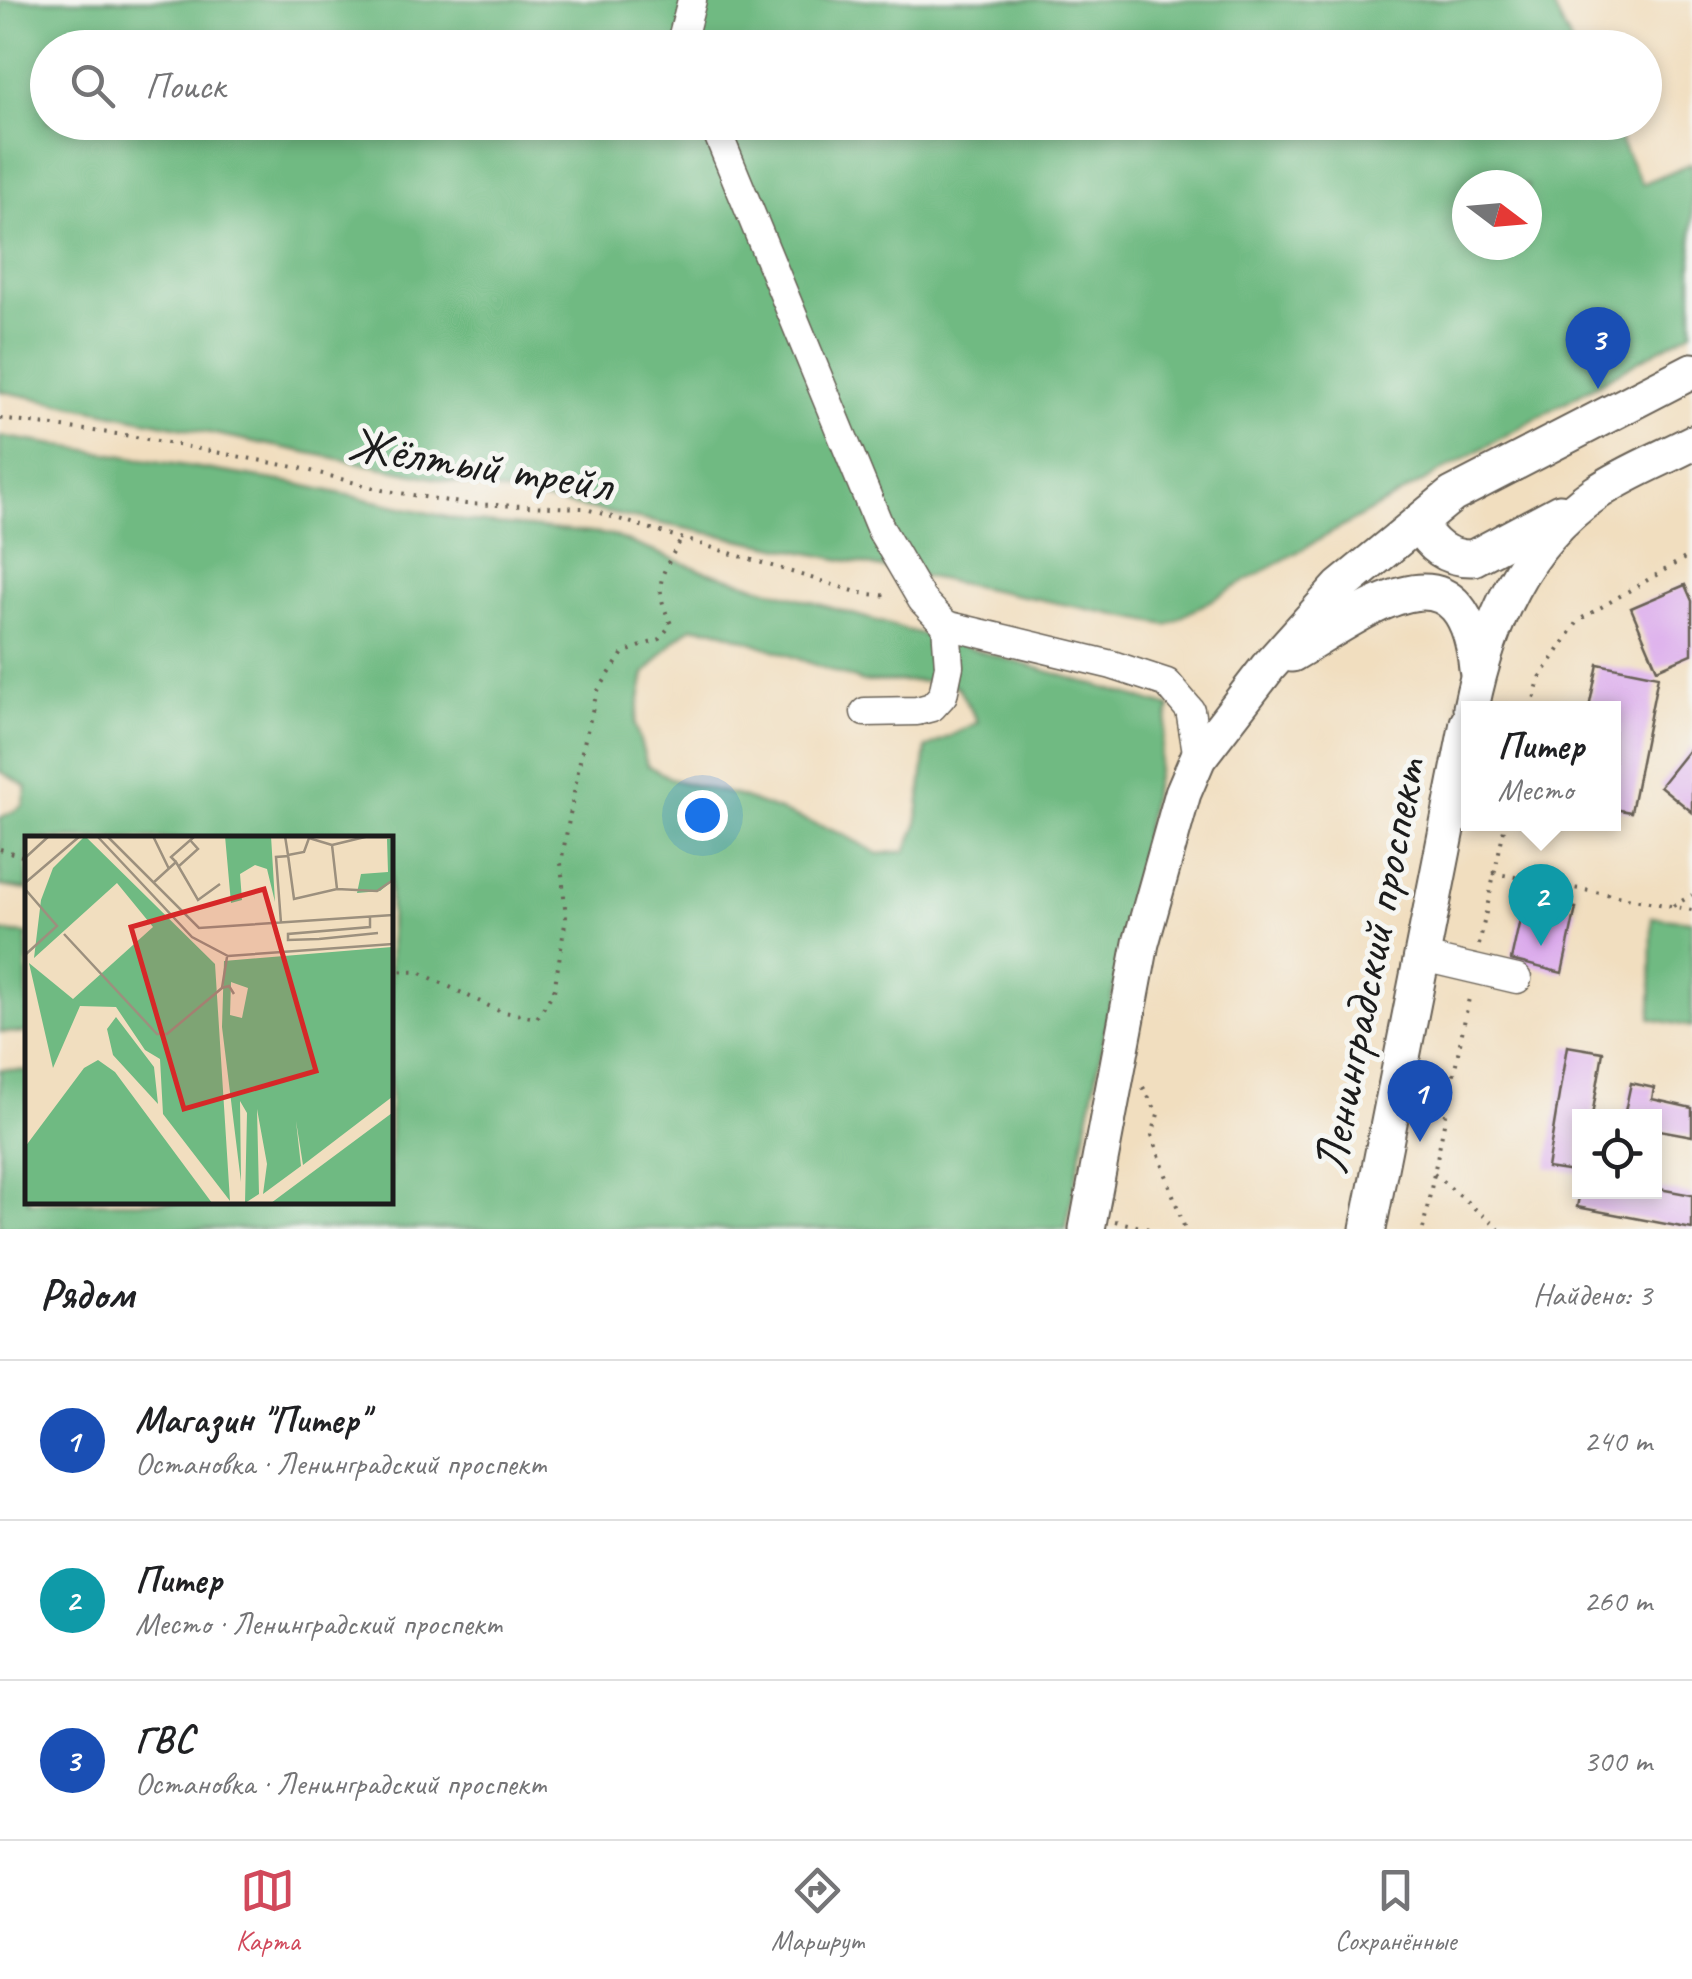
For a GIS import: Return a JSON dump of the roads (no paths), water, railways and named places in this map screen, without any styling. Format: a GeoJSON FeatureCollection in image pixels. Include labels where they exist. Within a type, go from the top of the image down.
{"type":"FeatureCollection","features":[{"type":"Feature","properties":{"kind":"main road"},"geometry":{"type":"LineString","coordinates":[[1087,1229],[1142,943],[1183,792],[1198,758],[1268,668],[1340,586],[1452,495],[1692,371]]}},
{"type":"Feature","properties":{"kind":"main road"},"geometry":{"type":"LineString","coordinates":[[1418,523],[1441,552],[1473,558],[1692,443]]}},
{"type":"Feature","properties":{"kind":"main road"},"geometry":{"type":"LineString","coordinates":[[1475,692],[1496,620],[1515,578],[1545,538],[1596,493]]}},
{"type":"Feature","properties":{"kind":"main road"},"geometry":{"type":"LineString","coordinates":[[1268,668],[1395,596],[1424,590],[1445,596],[1462,611],[1474,634],[1475,692]]}},
{"type":"Feature","properties":{"kind":"main road","name":"Ленинградский проспект"},"geometry":{"type":"LineString","coordinates":[[1368,1229],[1461,760]]}},
{"type":"Feature","properties":{"kind":"lane"},"geometry":{"type":"LineString","coordinates":[[684,30],[692,0]]}},
{"type":"Feature","properties":{"kind":"lane"},"geometry":{"type":"LineString","coordinates":[[720,140],[881,530],[922,600],[946,625],[1112,665],[1167,684],[1190,710],[1198,758]]}},
{"type":"Feature","properties":{"kind":"lane"},"geometry":{"type":"LineString","coordinates":[[865,712],[932,707],[943,695],[949,666],[946,625]]}},
{"type":"Feature","properties":{"kind":"lane"},"geometry":{"type":"LineString","coordinates":[[1423,957],[1518,979]]}},
{"type":"Feature","properties":{"kind":"place","name":"ГВС"},"geometry":{"type":"Point","coordinates":[1598,389]}},
{"type":"Feature","properties":{"kind":"place","name":"Питер"},"geometry":{"type":"Point","coordinates":[1541,946]}},
{"type":"Feature","properties":{"kind":"place","name":"Магазин \"Питер\""},"geometry":{"type":"Point","coordinates":[1420,1142]}}]}
